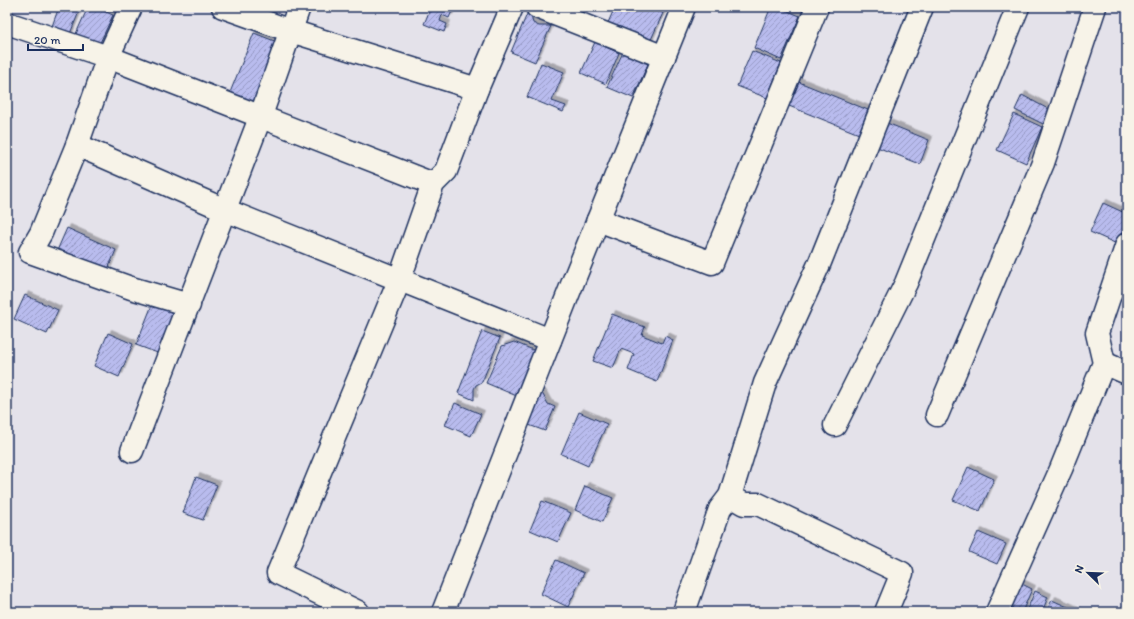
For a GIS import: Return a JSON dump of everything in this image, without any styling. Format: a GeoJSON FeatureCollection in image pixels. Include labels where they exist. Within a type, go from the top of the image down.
{"type":"FeatureCollection","features":[{"type":"Feature","properties":{"kind":"street"},"geometry":{"type":"LineString","coordinates":[[131,7],[108,57],[77,145],[41,233],[30,252],[131,288],[189,305]]}},
{"type":"Feature","properties":{"kind":"street"},"geometry":{"type":"LineString","coordinates":[[223,7],[291,31],[477,89]]}},
{"type":"Feature","properties":{"kind":"street"},"geometry":{"type":"LineString","coordinates":[[132,451],[260,118],[299,7]]}},
{"type":"Feature","properties":{"kind":"street"},"geometry":{"type":"LineString","coordinates":[[358,612],[278,573],[399,281],[433,184],[446,171],[477,89],[512,7]]}},
{"type":"Feature","properties":{"kind":"street"},"geometry":{"type":"LineString","coordinates":[[537,7],[664,56]]}},
{"type":"Feature","properties":{"kind":"street"},"geometry":{"type":"LineString","coordinates":[[443,612],[550,340],[684,7]]}},
{"type":"Feature","properties":{"kind":"street"},"geometry":{"type":"LineString","coordinates":[[598,220],[712,263],[817,7]]}},
{"type":"Feature","properties":{"kind":"street"},"geometry":{"type":"LineString","coordinates":[[684,612],[720,509],[730,496],[765,383],[820,262],[922,7]]}},
{"type":"Feature","properties":{"kind":"street"},"geometry":{"type":"LineString","coordinates":[[835,425],[906,283],[1018,7]]}},
{"type":"Feature","properties":{"kind":"street"},"geometry":{"type":"LineString","coordinates":[[937,415],[1043,163],[1095,7]]}},
{"type":"Feature","properties":{"kind":"street"},"geometry":{"type":"LineString","coordinates":[[7,23],[108,57],[260,118],[433,184]]}},
{"type":"Feature","properties":{"kind":"street"},"geometry":{"type":"LineString","coordinates":[[77,145],[225,210],[399,281],[550,340]]}},
{"type":"Feature","properties":{"kind":"street"},"geometry":{"type":"LineString","coordinates":[[997,612],[1061,470],[1104,363],[1097,332],[1127,244]]}},
{"type":"Feature","properties":{"kind":"street"},"geometry":{"type":"LineString","coordinates":[[1104,363],[1127,373]]}},
{"type":"Feature","properties":{"kind":"street"},"geometry":{"type":"LineString","coordinates":[[730,496],[744,504],[758,504],[902,573],[886,612]]}},
{"type":"Feature","properties":{"kind":"building"},"geometry":{"type":"Polygon","coordinates":[[[59,7],[81,7],[69,36],[51,29],[59,7]]]}},
{"type":"Feature","properties":{"kind":"building"},"geometry":{"type":"Polygon","coordinates":[[[88,7],[94,7],[113,15],[98,47],[75,36],[88,7]]]}},
{"type":"Feature","properties":{"kind":"building"},"geometry":{"type":"Polygon","coordinates":[[[431,7],[447,7],[447,9],[452,11],[449,18],[442,15],[440,21],[447,24],[444,32],[424,24],[431,7]]]}},
{"type":"Feature","properties":{"kind":"building"},"geometry":{"type":"Polygon","coordinates":[[[615,7],[649,7],[663,13],[649,44],[607,25],[615,7]]]}},
{"type":"Feature","properties":{"kind":"building"},"geometry":{"type":"Polygon","coordinates":[[[771,7],[778,7],[800,16],[781,60],[754,48],[771,7]]]}},
{"type":"Feature","properties":{"kind":"building"},"geometry":{"type":"Polygon","coordinates":[[[527,14],[531,16],[533,23],[539,26],[551,26],[535,62],[511,52],[527,14]]]}},
{"type":"Feature","properties":{"kind":"building"},"geometry":{"type":"Polygon","coordinates":[[[254,33],[277,42],[250,110],[227,100],[254,33]]]}},
{"type":"Feature","properties":{"kind":"building"},"geometry":{"type":"Polygon","coordinates":[[[595,42],[619,53],[606,84],[581,73],[595,42]]]}},
{"type":"Feature","properties":{"kind":"building"},"geometry":{"type":"Polygon","coordinates":[[[752,51],[781,63],[767,98],[737,86],[752,51]]]}},
{"type":"Feature","properties":{"kind":"building"},"geometry":{"type":"Polygon","coordinates":[[[623,52],[648,64],[633,98],[607,87],[623,52]]]}},
{"type":"Feature","properties":{"kind":"building"},"geometry":{"type":"Polygon","coordinates":[[[541,63],[564,72],[552,101],[566,106],[563,112],[527,97],[541,63]]]}},
{"type":"Feature","properties":{"kind":"building"},"geometry":{"type":"Polygon","coordinates":[[[794,80],[868,110],[859,134],[784,104],[794,80]]]}},
{"type":"Feature","properties":{"kind":"building"},"geometry":{"type":"Polygon","coordinates":[[[1022,95],[1050,110],[1043,124],[1015,110],[1022,95]]]}},
{"type":"Feature","properties":{"kind":"building"},"geometry":{"type":"Polygon","coordinates":[[[1014,114],[1042,127],[1026,163],[997,150],[1014,114]]]}},
{"type":"Feature","properties":{"kind":"building"},"geometry":{"type":"Polygon","coordinates":[[[887,123],[929,140],[920,164],[877,147],[887,123]]]}},
{"type":"Feature","properties":{"kind":"building"},"geometry":{"type":"Polygon","coordinates":[[[1103,203],[1127,214],[1127,222],[1117,244],[1090,232],[1103,203]]]}},
{"type":"Feature","properties":{"kind":"building"},"geometry":{"type":"Polygon","coordinates":[[[67,228],[116,250],[106,274],[56,253],[67,228]]]}},
{"type":"Feature","properties":{"kind":"building"},"geometry":{"type":"Polygon","coordinates":[[[25,295],[58,310],[47,334],[14,319],[25,295]]]}},
{"type":"Feature","properties":{"kind":"building"},"geometry":{"type":"Polygon","coordinates":[[[152,305],[179,315],[163,355],[136,345],[152,305]]]}},
{"type":"Feature","properties":{"kind":"building"},"geometry":{"type":"Polygon","coordinates":[[[612,314],[645,327],[642,335],[662,343],[665,336],[673,340],[657,382],[628,370],[634,354],[621,349],[613,368],[593,361],[612,314]]]}},
{"type":"Feature","properties":{"kind":"building"},"geometry":{"type":"Polygon","coordinates":[[[482,331],[500,338],[482,382],[476,385],[474,389],[474,400],[458,393],[482,331]]]}},
{"type":"Feature","properties":{"kind":"building"},"geometry":{"type":"Polygon","coordinates":[[[108,333],[133,344],[119,377],[94,366],[108,333]]]}},
{"type":"Feature","properties":{"kind":"building"},"geometry":{"type":"Polygon","coordinates":[[[514,342],[538,352],[519,397],[486,383],[502,346],[514,342]]]}},
{"type":"Feature","properties":{"kind":"building"},"geometry":{"type":"Polygon","coordinates":[[[539,392],[542,393],[548,404],[555,407],[545,431],[526,424],[539,392]]]}},
{"type":"Feature","properties":{"kind":"building"},"geometry":{"type":"Polygon","coordinates":[[[455,403],[481,414],[471,436],[445,425],[455,403]]]}},
{"type":"Feature","properties":{"kind":"building"},"geometry":{"type":"Polygon","coordinates":[[[579,412],[607,424],[588,466],[561,454],[579,412]]]}},
{"type":"Feature","properties":{"kind":"building"},"geometry":{"type":"Polygon","coordinates":[[[968,467],[994,479],[980,511],[953,500],[968,467]]]}},
{"type":"Feature","properties":{"kind":"building"},"geometry":{"type":"Polygon","coordinates":[[[196,477],[217,485],[203,520],[183,513],[196,477]]]}},
{"type":"Feature","properties":{"kind":"building"},"geometry":{"type":"Polygon","coordinates":[[[585,486],[613,498],[602,522],[575,510],[585,486]]]}},
{"type":"Feature","properties":{"kind":"building"},"geometry":{"type":"Polygon","coordinates":[[[542,501],[571,513],[558,542],[530,530],[542,501]]]}},
{"type":"Feature","properties":{"kind":"building"},"geometry":{"type":"Polygon","coordinates":[[[978,532],[1006,544],[997,564],[969,552],[978,532]]]}},
{"type":"Feature","properties":{"kind":"building"},"geometry":{"type":"Polygon","coordinates":[[[556,560],[584,573],[568,607],[541,594],[556,560]]]}},
{"type":"Feature","properties":{"kind":"building"},"geometry":{"type":"Polygon","coordinates":[[[1018,582],[1032,589],[1022,612],[1005,612],[1018,582]]]}},
{"type":"Feature","properties":{"kind":"building"},"geometry":{"type":"Polygon","coordinates":[[[1035,591],[1048,597],[1042,612],[1026,612],[1035,591]]]}},
{"type":"Feature","properties":{"kind":"building"},"geometry":{"type":"Polygon","coordinates":[[[1052,600],[1079,612],[1046,612],[1052,600]]]}}]}
